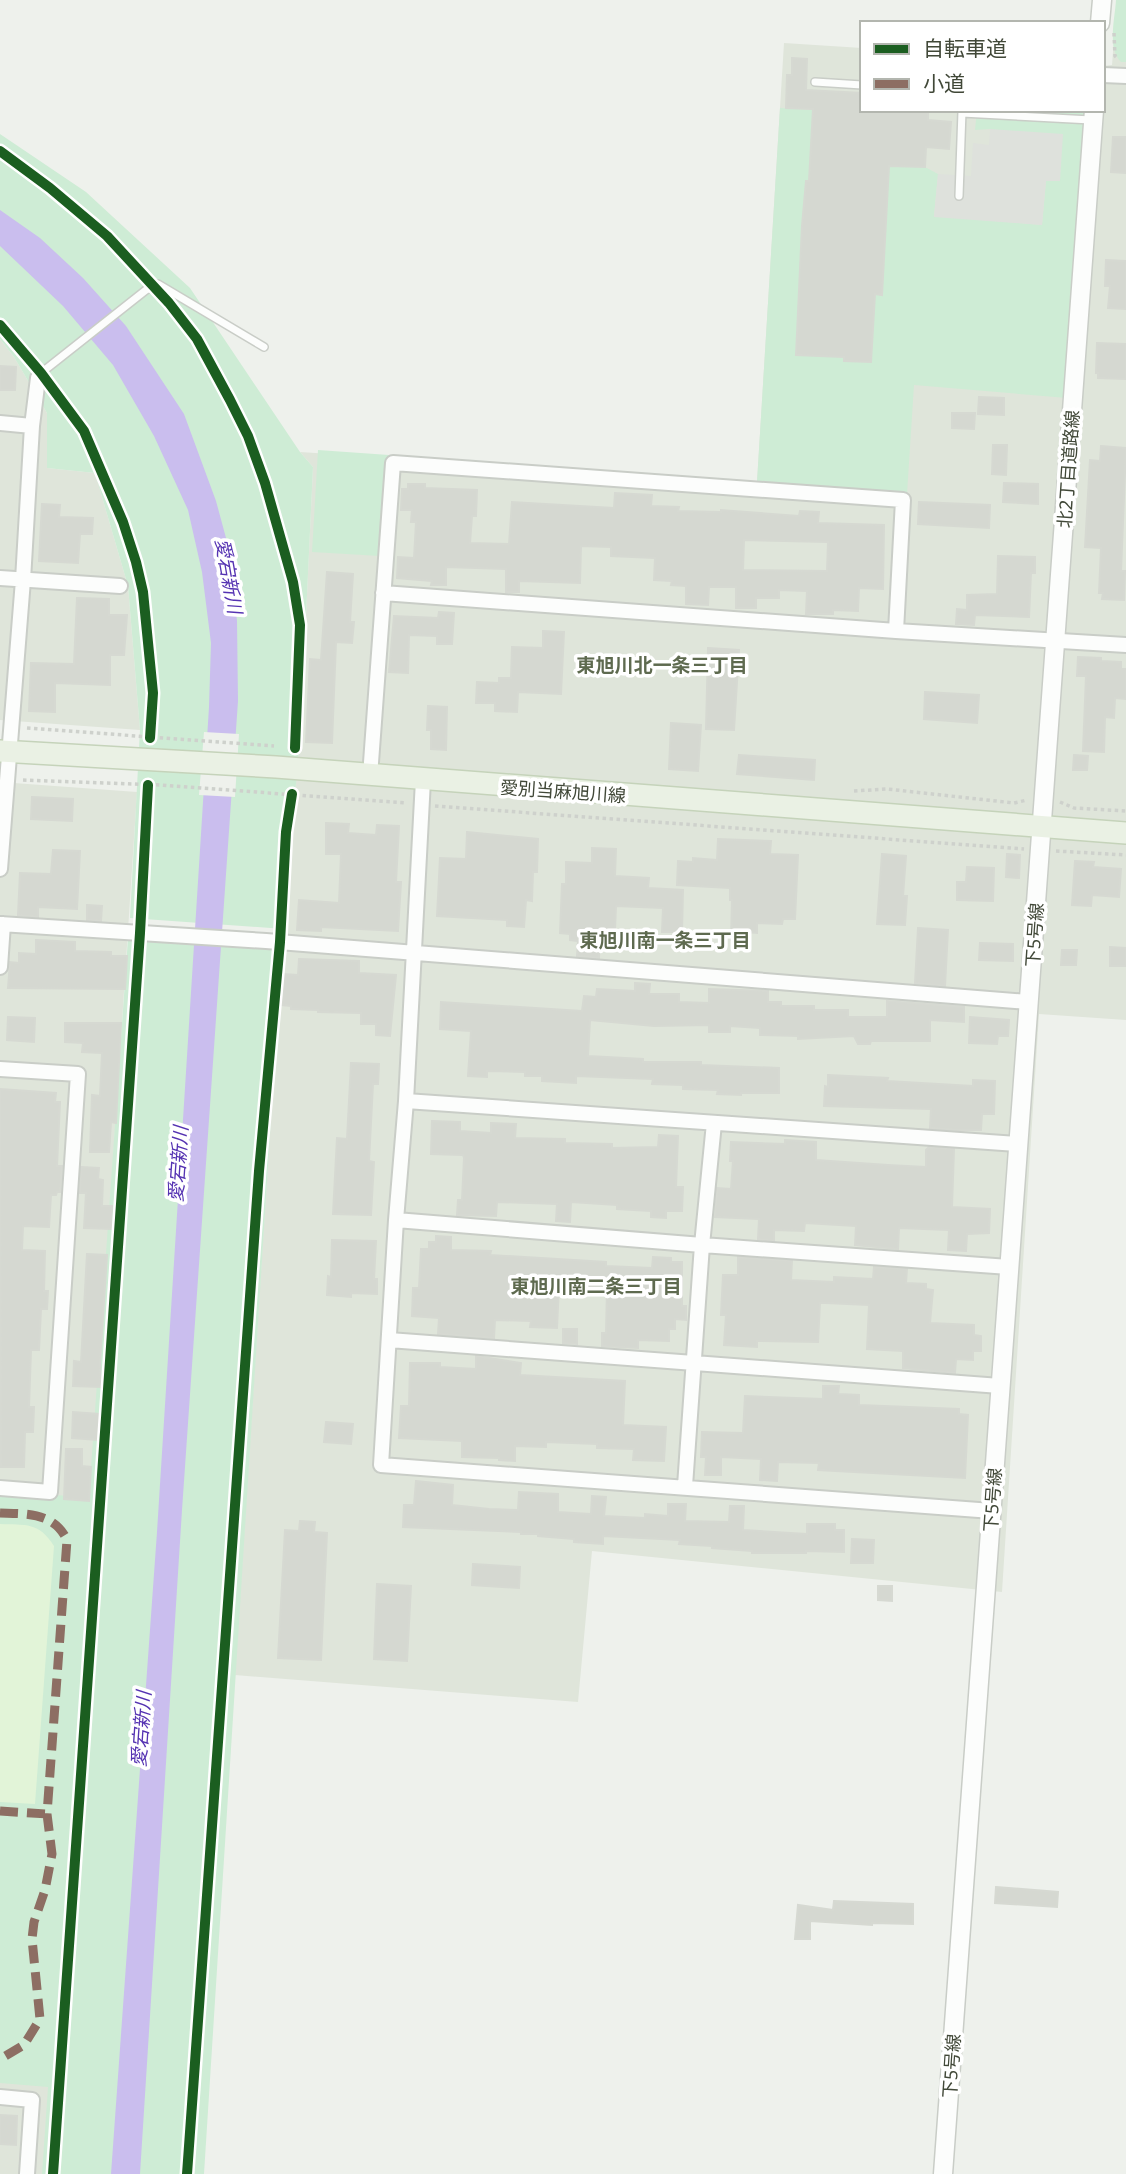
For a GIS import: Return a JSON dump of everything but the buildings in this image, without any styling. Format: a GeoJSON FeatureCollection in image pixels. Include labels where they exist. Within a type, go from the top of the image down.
{"type":"FeatureCollection","features":[{"type":"Feature","properties":{"kind":"main road","name":"愛別当麻旭川線"},"geometry":{"type":"LineString","coordinates":[[4,752],[162,749],[275,768],[1126,833]]}},
{"type":"Feature","properties":{"kind":"street"},"geometry":{"type":"LineString","coordinates":[[1102,0],[1107,22]]}},
{"type":"Feature","properties":{"kind":"street"},"geometry":{"type":"LineString","coordinates":[[1105,75],[1126,76]]}},
{"type":"Feature","properties":{"kind":"street","name":"北2丁目道路線"},"geometry":{"type":"LineString","coordinates":[[1041,827],[1093,115]]}},
{"type":"Feature","properties":{"kind":"street"},"geometry":{"type":"LineString","coordinates":[[0,869],[6,779],[4,752],[10,727],[23,580],[32,426],[38,378]]}},
{"type":"Feature","properties":{"kind":"street"},"geometry":{"type":"LineString","coordinates":[[0,423],[32,426]]}},
{"type":"Feature","properties":{"kind":"street"},"geometry":{"type":"LineString","coordinates":[[370,776],[393,463],[903,500],[896,631]]}},
{"type":"Feature","properties":{"kind":"street"},"geometry":{"type":"LineString","coordinates":[[0,578],[120,586]]}},
{"type":"Feature","properties":{"kind":"street"},"geometry":{"type":"LineString","coordinates":[[383,593],[1126,645]]}},
{"type":"Feature","properties":{"kind":"street"},"geometry":{"type":"LineString","coordinates":[[424,780],[406,1101],[381,1465],[992,1511]]}},
{"type":"Feature","properties":{"kind":"street","name":"下5号線"},"geometry":{"type":"LineString","coordinates":[[943,2174],[1041,827]]}},
{"type":"Feature","properties":{"kind":"street"},"geometry":{"type":"LineString","coordinates":[[0,967],[2,924],[266,941],[1028,1002]]}},
{"type":"Feature","properties":{"kind":"street"},"geometry":{"type":"LineString","coordinates":[[0,1069],[78,1074],[50,1492],[0,1488]]}},
{"type":"Feature","properties":{"kind":"street"},"geometry":{"type":"LineString","coordinates":[[406,1101],[1017,1144]]}},
{"type":"Feature","properties":{"kind":"street"},"geometry":{"type":"LineString","coordinates":[[685,1486],[702,1245],[714,1123]]}},
{"type":"Feature","properties":{"kind":"street"},"geometry":{"type":"LineString","coordinates":[[396,1220],[1009,1267]]}},
{"type":"Feature","properties":{"kind":"street"},"geometry":{"type":"LineString","coordinates":[[389,1340],[1000,1386]]}},
{"type":"Feature","properties":{"kind":"street"},"geometry":{"type":"LineString","coordinates":[[0,2097],[32,2100],[27,2174]]}},
{"type":"Feature","properties":{"kind":"lane"},"geometry":{"type":"LineString","coordinates":[[815,82],[860,85]]}},
{"type":"Feature","properties":{"kind":"lane"},"geometry":{"type":"LineString","coordinates":[[959,196],[962,112],[1093,115]]}},
{"type":"Feature","properties":{"kind":"lane"},"geometry":{"type":"LineString","coordinates":[[38,378],[56,360],[152,285],[162,285],[264,347]]}},
{"type":"Feature","properties":{"kind":"path"},"geometry":{"type":"LineString","coordinates":[[1107,22],[1115,56],[1121,62],[1126,62]]}},
{"type":"Feature","properties":{"kind":"path"},"geometry":{"type":"LineString","coordinates":[[10,727],[150,732],[162,749],[277,746]]}},
{"type":"Feature","properties":{"kind":"path"},"geometry":{"type":"LineString","coordinates":[[6,779],[292,794],[1126,855]]}},
{"type":"Feature","properties":{"kind":"path"},"geometry":{"type":"LineString","coordinates":[[148,799],[154,785]]}},
{"type":"Feature","properties":{"kind":"path"},"geometry":{"type":"LineString","coordinates":[[854,791],[887,789],[1014,803],[1043,800],[1061,802],[1074,808],[1126,811]]}},
{"type":"Feature","properties":{"kind":"path"},"geometry":{"type":"LineString","coordinates":[[290,807],[292,794]]}},
{"type":"Feature","properties":{"kind":"shaded area"},"geometry":{"type":"Polygon","coordinates":[[[1116,0],[1126,0],[1126,62],[1121,62],[1114,49],[1116,0]]]}},
{"type":"Feature","properties":{"kind":"shaded area"},"geometry":{"type":"Polygon","coordinates":[[[1117,0],[1126,0],[1126,1020],[1039,1014],[1002,1592],[592,1551],[578,1702],[235,1675],[282,946],[301,723],[313,467],[300,452],[757,482],[784,43],[860,48],[860,112],[1105,112],[1105,66],[1112,65],[1117,0]]]}},
{"type":"Feature","properties":{"kind":"shaded area"},"geometry":{"type":"Polygon","coordinates":[[[780,108],[813,110],[815,181],[806,181],[800,266],[807,266],[799,274],[799,289],[806,289],[799,294],[796,355],[821,356],[823,321],[845,347],[844,360],[871,362],[875,299],[871,294],[881,294],[878,200],[887,200],[888,187],[877,165],[925,167],[938,174],[934,216],[1042,225],[1046,180],[1060,181],[990,129],[975,130],[977,112],[1089,112],[1067,398],[914,385],[907,494],[757,482],[780,108]]]}},
{"type":"Feature","properties":{"kind":"shaded area"},"geometry":{"type":"Polygon","coordinates":[[[990,129],[1063,134],[1060,181],[1046,181],[1042,225],[934,217],[938,174],[971,176],[973,143],[989,145],[990,129]]]}},
{"type":"Feature","properties":{"kind":"shaded area"},"geometry":{"type":"Polygon","coordinates":[[[0,134],[86,192],[190,288],[300,452],[313,467],[301,723],[284,929],[130,918],[140,730],[128,586],[95,473],[47,468],[47,413],[14,357],[0,339],[0,134]]]}},
{"type":"Feature","properties":{"kind":"shaded area"},"geometry":{"type":"Polygon","coordinates":[[[0,339],[14,357],[47,413],[47,468],[95,473],[128,586],[140,730],[0,720],[0,339]]]}},
{"type":"Feature","properties":{"kind":"shaded area"},"geometry":{"type":"Polygon","coordinates":[[[318,450],[389,455],[380,556],[312,552],[318,450]]]}},
{"type":"Feature","properties":{"kind":"shaded area"},"geometry":{"type":"Polygon","coordinates":[[[0,782],[137,792],[47,2174],[0,2174],[0,782]]]}},
{"type":"Feature","properties":{"kind":"shaded area"},"geometry":{"type":"Polygon","coordinates":[[[128,938],[282,946],[204,2174],[42,2174],[48,2087],[0,2083],[0,1492],[89,1497],[128,938]]]}},
{"type":"Feature","properties":{"kind":"sand"},"geometry":{"type":"Polygon","coordinates":[[[0,1524],[31,1526],[43,1533],[54,1546],[35,1804],[0,1802],[0,1524]]]}},
{"type":"Feature","properties":{"kind":"water","name":"愛宕新川"},"geometry":{"type":"Polygon","coordinates":[[[0,210],[40,238],[83,278],[126,326],[184,414],[216,501],[229,549],[237,621],[238,701],[182,1510],[140,2174],[111,2174],[157,1532],[211,643],[202,572],[188,510],[154,436],[113,365],[63,306],[0,246],[0,210]]]}},
{"type":"Feature","properties":{"kind":"pier"},"geometry":{"type":"Polygon","coordinates":[[[204,732],[239,734],[235,797],[199,795],[204,732]]]}},
{"type":"Feature","properties":{"kind":"marked path"},"geometry":{"type":"LineString","coordinates":[[0,1513],[47,1519],[55,1524],[67,1540],[47,1814],[52,1854],[32,1939],[40,2019],[24,2045],[0,2059]]}},
{"type":"Feature","properties":{"kind":"marked path"},"geometry":{"type":"LineString","coordinates":[[0,1811],[47,1814]]}},
{"type":"Feature","properties":{"kind":"cycle path"},"geometry":{"type":"LineString","coordinates":[[0,151],[50,188],[107,236],[169,303],[197,339],[248,436],[265,483],[293,582],[300,625],[295,748]]}},
{"type":"Feature","properties":{"kind":"cycle path"},"geometry":{"type":"LineString","coordinates":[[0,325],[41,373],[84,431],[123,522],[143,592],[153,693],[150,738]]}},
{"type":"Feature","properties":{"kind":"cycle path"},"geometry":{"type":"LineString","coordinates":[[53,2174],[140,933],[148,785]]}},
{"type":"Feature","properties":{"kind":"cycle path"},"geometry":{"type":"LineString","coordinates":[[187,2174],[259,1171],[280,942],[286,832],[292,794]]}},
{"type":"Feature","properties":{"kind":"district","name":"東旭川北一条三丁目"},"geometry":{"type":"Point","coordinates":[662,665]}},
{"type":"Feature","properties":{"kind":"district","name":"東旭川南一条三丁目"},"geometry":{"type":"Point","coordinates":[665,940]}},
{"type":"Feature","properties":{"kind":"district","name":"東旭川南二条三丁目"},"geometry":{"type":"Point","coordinates":[596,1286]}}]}
